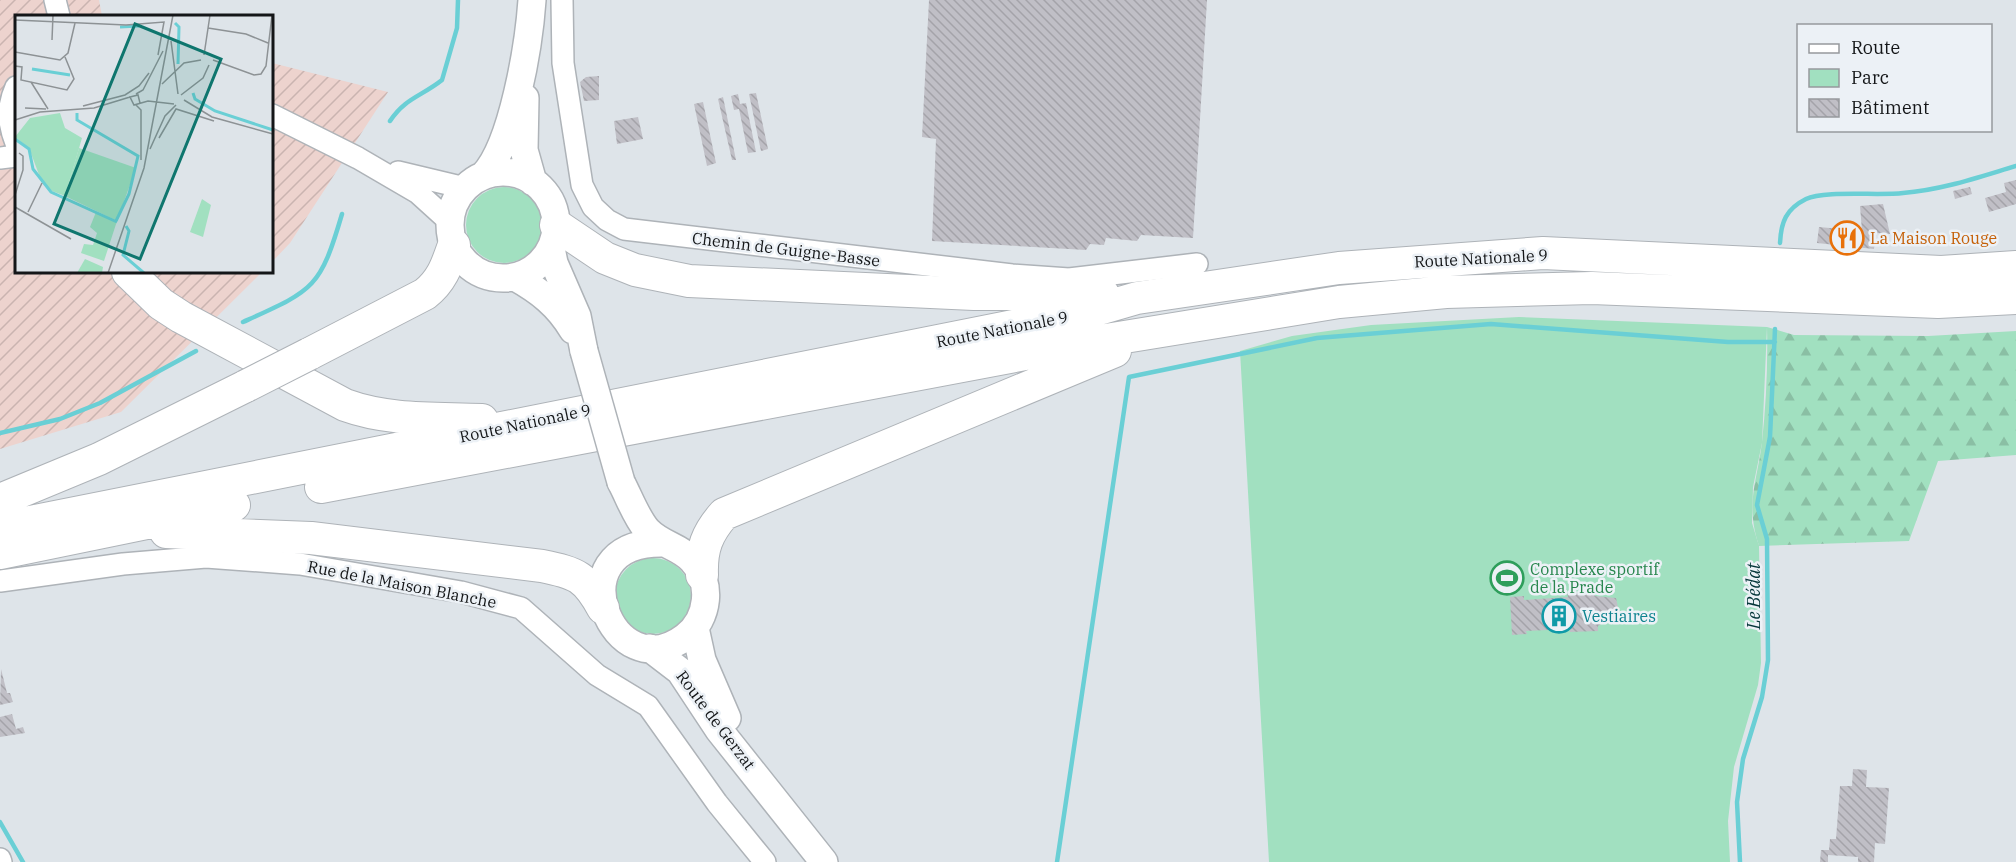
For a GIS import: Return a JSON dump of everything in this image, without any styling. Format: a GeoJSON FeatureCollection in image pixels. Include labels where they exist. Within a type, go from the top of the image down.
{"type":"FeatureCollection","features":[{"type":"Feature","properties":{"kind":"highway"},"geometry":{"type":"LineString","coordinates":[[0,500],[99,459],[429,291],[445,271],[452,234]]}},
{"type":"Feature","properties":{"kind":"highway"},"geometry":{"type":"LineString","coordinates":[[554,236],[635,270],[689,281],[974,294],[1111,294],[1137,298]]}},
{"type":"Feature","properties":{"kind":"highway","name":"Route Nationale 9"},"geometry":{"type":"LineString","coordinates":[[0,528],[1099,309],[1137,298],[1339,268],[1543,254],[1941,272],[2016,267]]}},
{"type":"Feature","properties":{"kind":"highway"},"geometry":{"type":"LineString","coordinates":[[129,273],[160,303],[181,317],[319,392],[362,411],[400,417],[533,421]]}},
{"type":"Feature","properties":{"kind":"highway","name":"Route Nationale 9"},"geometry":{"type":"LineString","coordinates":[[0,553],[139,527],[331,485],[812,393],[1057,348],[1156,334],[1339,302],[1446,292],[1592,288],[1938,302],[2016,298]]}},
{"type":"Feature","properties":{"kind":"highway"},"geometry":{"type":"LineString","coordinates":[[702,575],[702,548],[709,530],[724,513],[1156,334]]}},
{"type":"Feature","properties":{"kind":"highway"},"geometry":{"type":"LineString","coordinates":[[139,527],[159,532],[311,538],[542,566],[579,576],[591,586],[603,608]]}},
{"type":"Feature","properties":{"kind":"main road"},"geometry":{"type":"LineString","coordinates":[[532,0],[526,57],[524,150],[533,182]]}},
{"type":"Feature","properties":{"kind":"main road"},"geometry":{"type":"LineString","coordinates":[[526,57],[501,148],[493,166],[474,182],[455,204],[452,234],[462,258],[479,272],[500,278],[515,277],[530,271],[542,261],[554,236]]}},
{"type":"Feature","properties":{"kind":"main road"},"geometry":{"type":"LineString","coordinates":[[474,182],[500,172],[518,174],[533,182],[546,194],[553,208],[554,263],[577,316],[584,351],[621,482],[646,528],[662,543]]}},
{"type":"Feature","properties":{"kind":"main road"},"geometry":{"type":"LineString","coordinates":[[515,277],[539,290],[562,312],[584,351]]}},
{"type":"Feature","properties":{"kind":"main road"},"geometry":{"type":"LineString","coordinates":[[618,557],[631,548],[646,543],[662,543],[678,549],[692,560],[702,575],[705,602],[695,628],[675,643],[650,648],[634,644],[620,636],[609,623],[603,608],[603,581],[618,557],[623,532],[621,482]]}},
{"type":"Feature","properties":{"kind":"main road","name":"Route de Gerzat"},"geometry":{"type":"LineString","coordinates":[[695,628],[702,660],[717,699],[734,732],[776,799]]}},
{"type":"Feature","properties":{"kind":"main road","name":"Route de Gerzat"},"geometry":{"type":"LineString","coordinates":[[650,648],[680,671],[719,730],[824,862]]}},
{"type":"Feature","properties":{"kind":"street"},"geometry":{"type":"LineString","coordinates":[[47,15],[49,0]]}},
{"type":"Feature","properties":{"kind":"street"},"geometry":{"type":"LineString","coordinates":[[55,0],[59,15]]}},
{"type":"Feature","properties":{"kind":"street","name":"Chemin de Guigne-Basse"},"geometry":{"type":"LineString","coordinates":[[562,0],[563,63],[582,185],[592,207],[607,220],[624,229],[1012,275],[1069,279],[1197,264]]}},
{"type":"Feature","properties":{"kind":"street"},"geometry":{"type":"LineString","coordinates":[[15,90],[4,122],[15,141]]}},
{"type":"Feature","properties":{"kind":"street"},"geometry":{"type":"LineString","coordinates":[[273,116],[358,158],[418,194],[452,234]]}},
{"type":"Feature","properties":{"kind":"street"},"geometry":{"type":"LineString","coordinates":[[0,158],[15,156]]}},
{"type":"Feature","properties":{"kind":"street"},"geometry":{"type":"LineString","coordinates":[[358,158],[414,178],[474,182]]}},
{"type":"Feature","properties":{"kind":"street","name":"Rue de la Maison Blanche"},"geometry":{"type":"LineString","coordinates":[[0,581],[123,564],[206,557],[300,564],[461,592],[521,608],[597,675],[648,706],[717,803],[765,862]]}},
{"type":"Feature","properties":{"kind":"shaded area"},"geometry":{"type":"Polygon","coordinates":[[[0,0],[99,0],[102,15],[15,15],[15,273],[261,273],[121,412],[0,449],[0,0]]]}},
{"type":"Feature","properties":{"kind":"shaded area"},"geometry":{"type":"Polygon","coordinates":[[[273,63],[388,92],[290,243],[273,261],[273,63]]]}},
{"type":"Feature","properties":{"kind":"green space"},"geometry":{"type":"Polygon","coordinates":[[[497,187],[511,187],[525,193],[536,204],[542,218],[539,240],[531,252],[511,263],[497,263],[483,257],[472,246],[466,232],[466,218],[472,204],[483,193],[497,187]]]}},
{"type":"Feature","properties":{"kind":"green space","name":"Complexe sportif de la Prade"},"geometry":{"type":"Polygon","coordinates":[[[1519,317],[1767,327],[1762,443],[1753,487],[1752,523],[1759,546],[1761,663],[1758,685],[1734,767],[1728,821],[1730,862],[1269,862],[1240,351],[1292,336],[1371,325],[1519,317]]]}},
{"type":"Feature","properties":{"kind":"green space"},"geometry":{"type":"Polygon","coordinates":[[[1767,327],[1794,335],[1928,336],[2016,331],[2016,455],[1938,461],[1909,541],[1759,546],[1752,505],[1765,414],[1767,327]]]}},
{"type":"Feature","properties":{"kind":"green space"},"geometry":{"type":"Polygon","coordinates":[[[653,558],[668,561],[680,569],[688,581],[691,596],[688,611],[680,623],[668,631],[653,634],[638,631],[626,623],[618,611],[615,596],[618,581],[626,569],[638,561],[653,558]]]}},
{"type":"Feature","properties":{"kind":"building"},"geometry":{"type":"Polygon","coordinates":[[[929,0],[1207,0],[1193,238],[1141,235],[1137,241],[1106,238],[1104,245],[1090,244],[1086,250],[932,241],[936,139],[922,137],[929,0]]]}},
{"type":"Feature","properties":{"kind":"building"},"geometry":{"type":"Polygon","coordinates":[[[599,76],[599,100],[584,101],[580,82],[586,77],[599,76]]]}},
{"type":"Feature","properties":{"kind":"building"},"geometry":{"type":"Polygon","coordinates":[[[756,93],[768,149],[761,151],[749,94],[756,93]]]}},
{"type":"Feature","properties":{"kind":"building"},"geometry":{"type":"Polygon","coordinates":[[[738,94],[740,104],[746,103],[756,152],[748,153],[739,109],[734,110],[731,96],[738,94]]]}},
{"type":"Feature","properties":{"kind":"building"},"geometry":{"type":"Polygon","coordinates":[[[723,97],[736,160],[732,160],[718,99],[723,97]]]}},
{"type":"Feature","properties":{"kind":"building"},"geometry":{"type":"Polygon","coordinates":[[[703,102],[716,163],[707,166],[694,104],[703,102]]]}},
{"type":"Feature","properties":{"kind":"building"},"geometry":{"type":"Polygon","coordinates":[[[638,117],[643,139],[617,144],[614,121],[638,117]]]}},
{"type":"Feature","properties":{"kind":"building"},"geometry":{"type":"Polygon","coordinates":[[[2016,180],[2016,204],[1989,212],[1985,198],[2006,192],[2004,183],[2016,180]]]}},
{"type":"Feature","properties":{"kind":"building"},"geometry":{"type":"Polygon","coordinates":[[[1970,187],[1972,194],[1955,199],[1953,191],[1970,187]]]}},
{"type":"Feature","properties":{"kind":"building"},"geometry":{"type":"Polygon","coordinates":[[[1883,204],[1890,234],[1876,233],[1874,249],[1817,243],[1819,227],[1862,231],[1860,206],[1883,204]]]}},
{"type":"Feature","properties":{"kind":"building","name":"Vestiaires"},"geometry":{"type":"Polygon","coordinates":[[[1595,592],[1595,596],[1616,598],[1619,612],[1607,613],[1606,621],[1598,626],[1598,631],[1570,632],[1570,629],[1526,631],[1527,634],[1512,635],[1510,597],[1524,596],[1524,600],[1568,597],[1567,593],[1595,592]]]}},
{"type":"Feature","properties":{"kind":"building"},"geometry":{"type":"Polygon","coordinates":[[[1,669],[7,693],[10,693],[13,702],[0,705],[1,669]]]}},
{"type":"Feature","properties":{"kind":"building"},"geometry":{"type":"Polygon","coordinates":[[[12,714],[16,729],[23,727],[25,733],[0,737],[0,717],[12,714]]]}},
{"type":"Feature","properties":{"kind":"building"},"geometry":{"type":"Polygon","coordinates":[[[1853,769],[1867,770],[1866,787],[1889,788],[1885,844],[1875,843],[1874,862],[1858,862],[1858,857],[1828,855],[1828,862],[1820,862],[1821,850],[1829,850],[1830,839],[1836,839],[1840,786],[1852,786],[1853,769]]]}},
{"type":"Feature","properties":{"kind":"waterway"},"geometry":{"type":"LineString","coordinates":[[390,121],[408,102],[442,80],[457,28],[458,0]]}},
{"type":"Feature","properties":{"kind":"waterway","name":"Le Bédat"},"geometry":{"type":"LineString","coordinates":[[1780,243],[1783,222],[1789,212],[1799,203],[1814,196],[1893,194],[1932,189],[2016,166]]}},
{"type":"Feature","properties":{"kind":"waterway"},"geometry":{"type":"LineString","coordinates":[[243,322],[300,294],[311,284],[320,273],[327,258],[342,214]]}},
{"type":"Feature","properties":{"kind":"waterway"},"geometry":{"type":"LineString","coordinates":[[1057,862],[1129,377],[1317,338],[1491,324],[1728,342],[1775,342]]}},
{"type":"Feature","properties":{"kind":"waterway","name":"Le Bédat"},"geometry":{"type":"LineString","coordinates":[[1740,862],[1737,802],[1743,759],[1762,697],[1768,660],[1767,539],[1757,505],[1770,437],[1775,329]]}},
{"type":"Feature","properties":{"kind":"waterway"},"geometry":{"type":"LineString","coordinates":[[0,433],[60,419],[100,403],[196,351]]}},
{"type":"Feature","properties":{"kind":"waterway"},"geometry":{"type":"LineString","coordinates":[[0,822],[23,862]]}},
{"type":"Feature","properties":{"kind":"place","name":"La Maison Rouge"},"geometry":{"type":"Point","coordinates":[1847,238]}},
{"type":"Feature","properties":{"kind":"place","name":"Complexe sportif de la Prade"},"geometry":{"type":"Point","coordinates":[1507,578]}},
{"type":"Feature","properties":{"kind":"place","name":"Vestiaires"},"geometry":{"type":"Point","coordinates":[1559,616]}}]}
